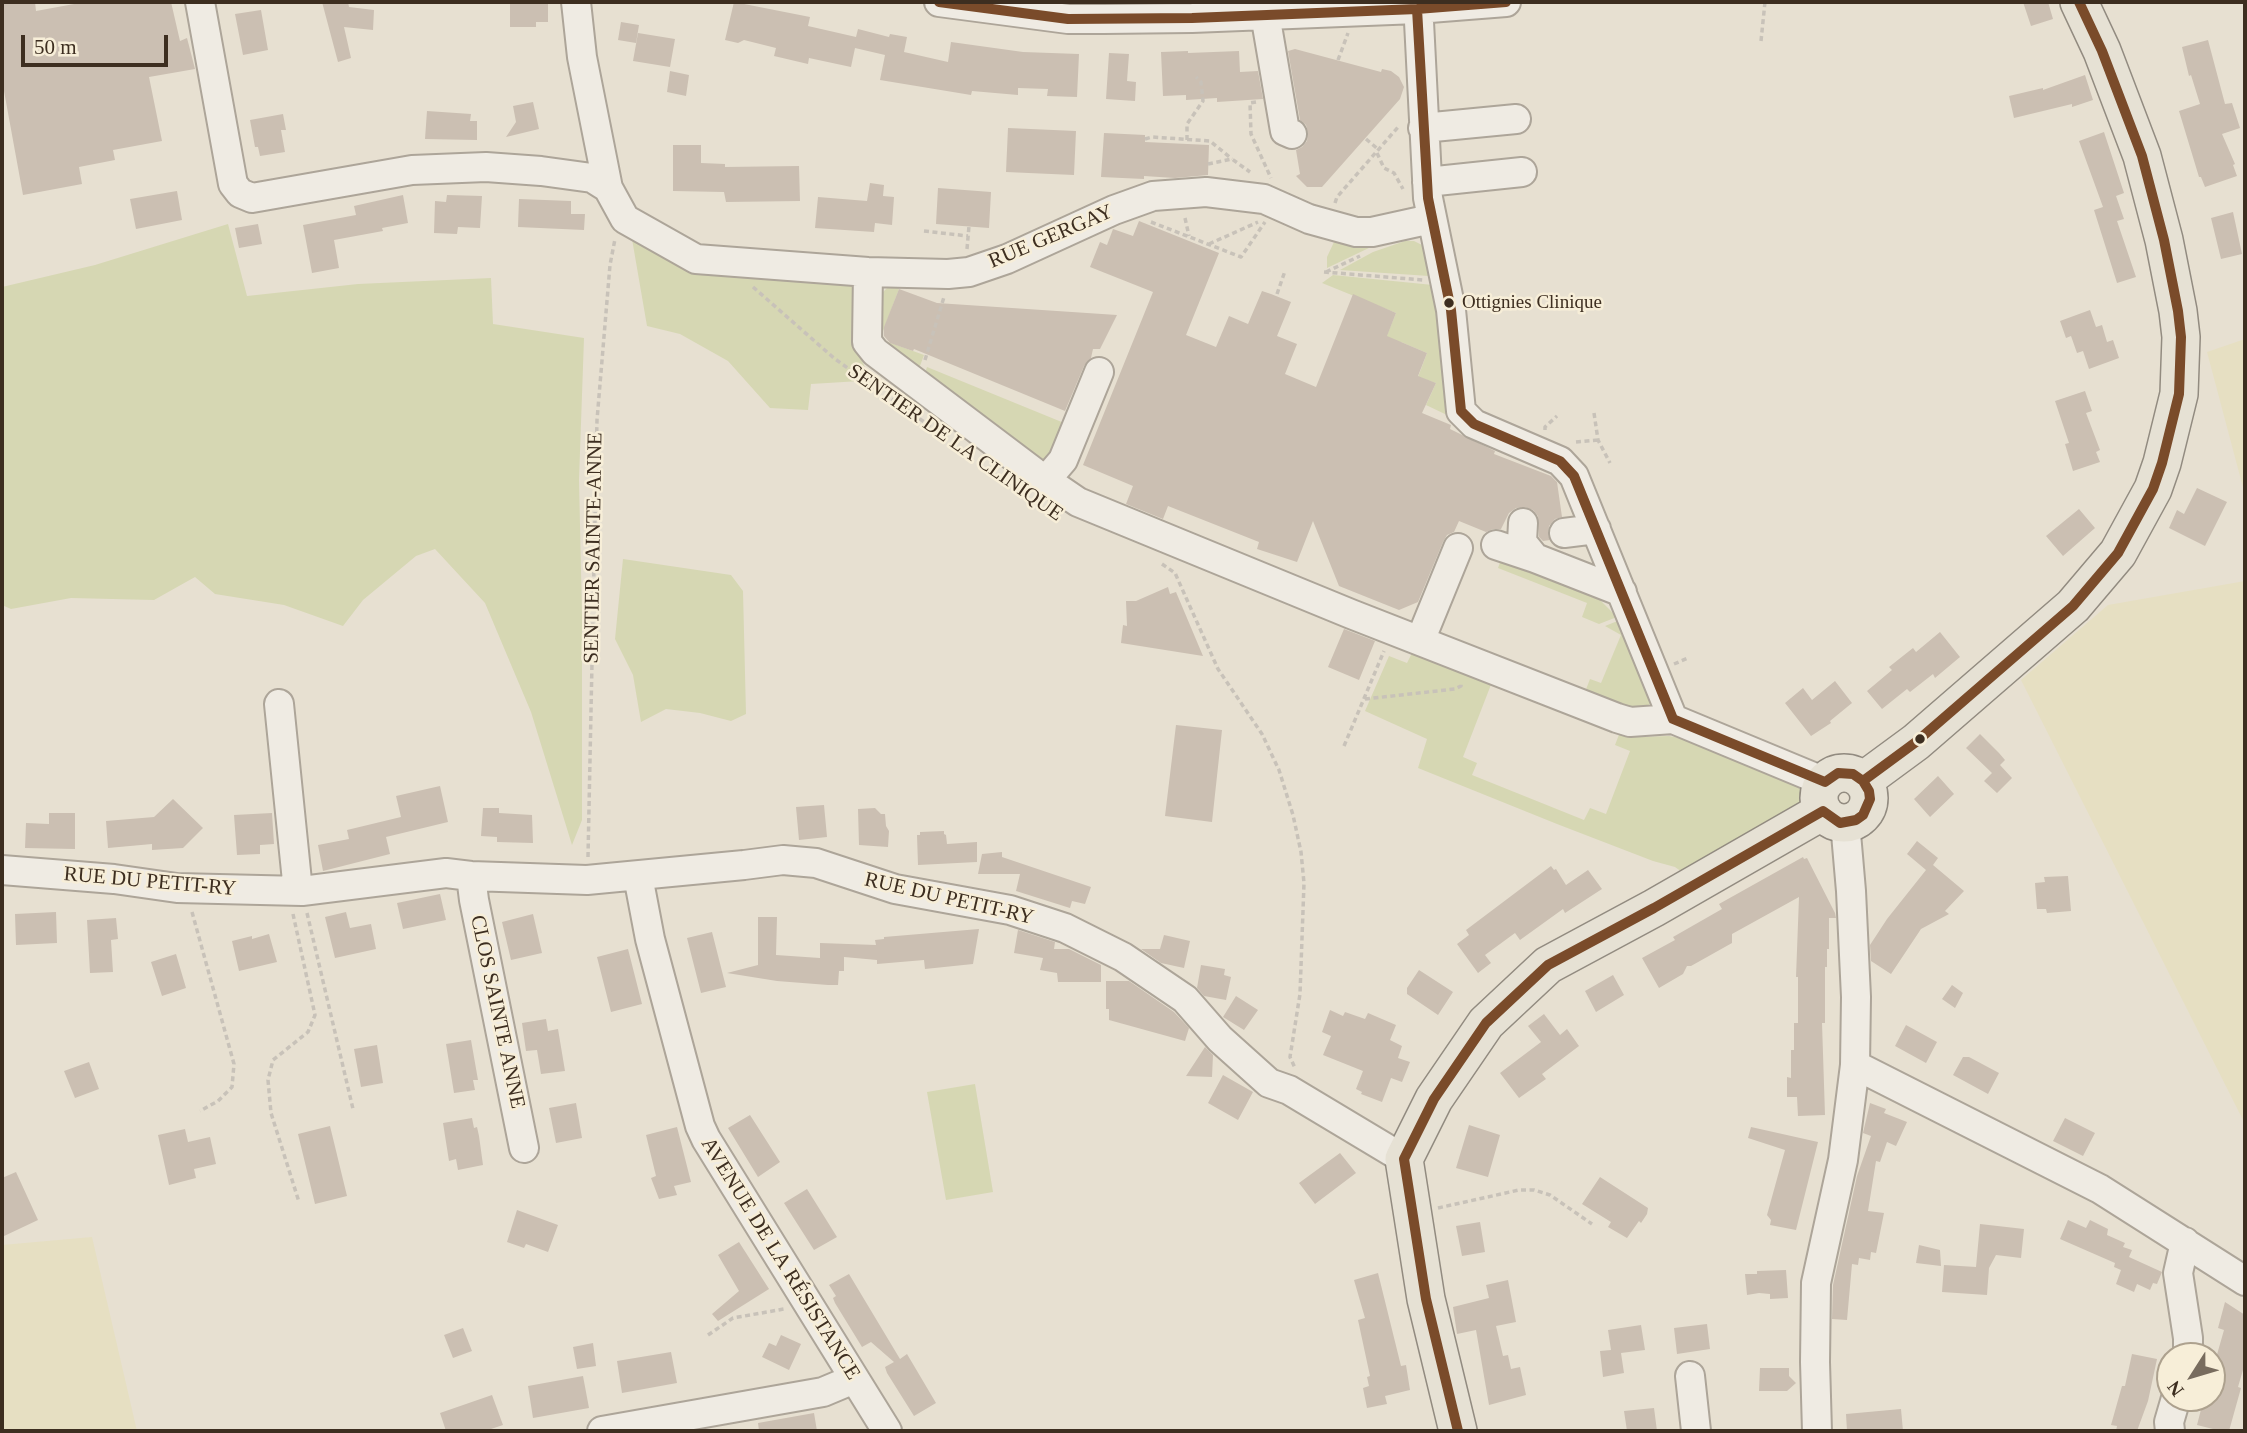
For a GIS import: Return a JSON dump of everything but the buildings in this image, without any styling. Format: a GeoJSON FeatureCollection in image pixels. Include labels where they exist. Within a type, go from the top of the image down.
{"type":"FeatureCollection","features":[{"type":"Feature","properties":{"kind":"main road"},"geometry":{"type":"LineString","coordinates":[[1458,1431],[1416,1247],[1421,1206],[1404,1159],[1434,1098],[1486,1023],[1548,965],[1654,908],[1831,805],[1831,776],[1845,772],[1863,781],[1916,742],[2081,597],[2118,553],[2153,489],[2179,394],[2181,337],[2172,279],[2142,156],[2102,51],[2079,2]]}},
{"type":"Feature","properties":{"kind":"street"},"geometry":{"type":"LineString","coordinates":[[201,2],[233,184],[240,193],[252,198],[412,170],[486,167],[592,178],[608,188]]}},
{"type":"Feature","properties":{"kind":"street"},"geometry":{"type":"LineString","coordinates":[[576,2],[582,57],[608,188],[625,219]]}},
{"type":"Feature","properties":{"kind":"street"},"geometry":{"type":"LineString","coordinates":[[939,2],[1068,19],[1192,18],[1506,2]]}},
{"type":"Feature","properties":{"kind":"street"},"geometry":{"type":"LineString","coordinates":[[1418,5],[1415,123],[1420,181],[1431,219],[1438,274],[1451,310],[1461,411],[1474,424],[1560,461],[1573,506],[1622,592],[1673,719]]}},
{"type":"Feature","properties":{"kind":"street"},"geometry":{"type":"LineString","coordinates":[[1265,14],[1285,131],[1293,134]]}},
{"type":"Feature","properties":{"kind":"street"},"geometry":{"type":"LineString","coordinates":[[1415,123],[1516,113]]}},
{"type":"Feature","properties":{"kind":"street"},"geometry":{"type":"LineString","coordinates":[[1420,181],[1521,166]]}},
{"type":"Feature","properties":{"kind":"street","name":"RUE GERGAY"},"geometry":{"type":"LineString","coordinates":[[625,219],[696,259],[868,272],[948,274],[969,272],[1007,259],[1114,210],[1153,196],[1206,192],[1264,199],[1277,196],[1309,219],[1356,232],[1372,232],[1431,219]]}},
{"type":"Feature","properties":{"kind":"street"},"geometry":{"type":"LineString","coordinates":[[868,272],[867,342],[875,352],[1046,481],[1078,502],[1617,718],[1630,722],[1673,719],[1831,805],[1853,931],[1856,997],[1854,1065],[1843,1160],[1816,1283],[1817,1431]]}},
{"type":"Feature","properties":{"kind":"street"},"geometry":{"type":"LineString","coordinates":[[1046,481],[1063,460],[1099,372]]}},
{"type":"Feature","properties":{"kind":"street"},"geometry":{"type":"LineString","coordinates":[[1523,523],[1522,542],[1535,558]]}},
{"type":"Feature","properties":{"kind":"street"},"geometry":{"type":"LineString","coordinates":[[1496,545],[1622,592]]}},
{"type":"Feature","properties":{"kind":"street"},"geometry":{"type":"LineString","coordinates":[[1420,641],[1458,548]]}},
{"type":"Feature","properties":{"kind":"street"},"geometry":{"type":"LineString","coordinates":[[279,704],[300,891]]}},
{"type":"Feature","properties":{"kind":"street","name":"RUE DU PETIT-RY"},"geometry":{"type":"LineString","coordinates":[[2,870],[177,888],[300,891],[446,873],[587,880],[783,860],[816,863],[895,889],[1010,910],[1065,928],[1123,957],[1185,999],[1220,1039],[1269,1083],[1289,1090],[1404,1159]]}},
{"type":"Feature","properties":{"kind":"street","name":"CLOS SAINTE ANNE"},"geometry":{"type":"LineString","coordinates":[[471,876],[524,1148]]}},
{"type":"Feature","properties":{"kind":"street","name":"AVENUE DE LA RÉSISTANCE"},"geometry":{"type":"LineString","coordinates":[[638,876],[650,939],[700,1126],[710,1147],[887,1431]]}},
{"type":"Feature","properties":{"kind":"street"},"geometry":{"type":"LineString","coordinates":[[1854,1065],[2100,1189],[2245,1281]]}},
{"type":"Feature","properties":{"kind":"street"},"geometry":{"type":"LineString","coordinates":[[2185,1242],[2178,1273],[2188,1342]]}},
{"type":"Feature","properties":{"kind":"street"},"geometry":{"type":"LineString","coordinates":[[1690,1376],[1696,1431]]}},
{"type":"Feature","properties":{"kind":"street"},"geometry":{"type":"LineString","coordinates":[[603,1431],[823,1392],[854,1379]]}},
{"type":"Feature","properties":{"kind":"street"},"geometry":{"type":"LineString","coordinates":[[2169,1431],[2172,1412]]}},
{"type":"Feature","properties":{"kind":"path"},"geometry":{"type":"LineString","coordinates":[[1761,41],[1765,2]]}},
{"type":"Feature","properties":{"kind":"path"},"geometry":{"type":"LineString","coordinates":[[1338,60],[1351,25]]}},
{"type":"Feature","properties":{"kind":"path"},"geometry":{"type":"LineString","coordinates":[[1187,140],[1187,124],[1203,101],[1201,82],[1196,77]]}},
{"type":"Feature","properties":{"kind":"path"},"geometry":{"type":"LineString","coordinates":[[1263,102],[1250,103],[1251,134],[1277,196]]}},
{"type":"Feature","properties":{"kind":"path"},"geometry":{"type":"LineString","coordinates":[[1332,213],[1337,197],[1378,151],[1415,123]]}},
{"type":"Feature","properties":{"kind":"path"},"geometry":{"type":"LineString","coordinates":[[1145,139],[1152,137],[1210,141],[1258,179]]}},
{"type":"Feature","properties":{"kind":"path"},"geometry":{"type":"LineString","coordinates":[[1366,139],[1378,151],[1384,168],[1394,173],[1400,187],[1420,181]]}},
{"type":"Feature","properties":{"kind":"path"},"geometry":{"type":"LineString","coordinates":[[1208,164],[1232,159]]}},
{"type":"Feature","properties":{"kind":"path"},"geometry":{"type":"LineString","coordinates":[[1183,208],[1189,236]]}},
{"type":"Feature","properties":{"kind":"path"},"geometry":{"type":"LineString","coordinates":[[1150,222],[1241,257],[1268,218],[1209,244]]}},
{"type":"Feature","properties":{"kind":"path","name":"SENTIER SAINTE-ANNE"},"geometry":{"type":"LineString","coordinates":[[587,880],[597,420],[610,265],[615,238],[625,219]]}},
{"type":"Feature","properties":{"kind":"path"},"geometry":{"type":"LineString","coordinates":[[958,248],[967,249],[969,226]]}},
{"type":"Feature","properties":{"kind":"path"},"geometry":{"type":"LineString","coordinates":[[924,232],[968,236]]}},
{"type":"Feature","properties":{"kind":"path","name":"SENTIER DE LA CLINIQUE"},"geometry":{"type":"LineString","coordinates":[[733,262],[736,272],[807,336],[941,434]]}},
{"type":"Feature","properties":{"kind":"path"},"geometry":{"type":"LineString","coordinates":[[1277,294],[1285,271]]}},
{"type":"Feature","properties":{"kind":"path"},"geometry":{"type":"LineString","coordinates":[[1324,272],[1438,274]]}},
{"type":"Feature","properties":{"kind":"path"},"geometry":{"type":"LineString","coordinates":[[927,355],[943,305]]}},
{"type":"Feature","properties":{"kind":"path"},"geometry":{"type":"LineString","coordinates":[[1594,413],[1598,440],[1610,463]]}},
{"type":"Feature","properties":{"kind":"path"},"geometry":{"type":"LineString","coordinates":[[1545,432],[1545,427],[1557,416]]}},
{"type":"Feature","properties":{"kind":"path"},"geometry":{"type":"LineString","coordinates":[[1572,442],[1598,440]]}},
{"type":"Feature","properties":{"kind":"path"},"geometry":{"type":"LineString","coordinates":[[1160,562],[1175,573],[1218,669],[1262,734],[1279,770],[1293,815],[1304,883],[1300,994],[1290,1057],[1300,1075]]}},
{"type":"Feature","properties":{"kind":"path"},"geometry":{"type":"LineString","coordinates":[[1344,746],[1382,655]]}},
{"type":"Feature","properties":{"kind":"path"},"geometry":{"type":"LineString","coordinates":[[1679,662],[1688,658]]}},
{"type":"Feature","properties":{"kind":"path"},"geometry":{"type":"LineString","coordinates":[[1364,699],[1455,689],[1461,686],[1461,680]]}},
{"type":"Feature","properties":{"kind":"path"},"geometry":{"type":"LineString","coordinates":[[177,888],[191,911],[234,1064],[232,1087],[218,1101],[200,1111]]}},
{"type":"Feature","properties":{"kind":"path"},"geometry":{"type":"LineString","coordinates":[[300,891],[353,1109]]}},
{"type":"Feature","properties":{"kind":"path"},"geometry":{"type":"LineString","coordinates":[[296,928],[315,1015],[309,1032],[274,1060],[268,1080],[271,1113],[299,1202]]}},
{"type":"Feature","properties":{"kind":"path"},"geometry":{"type":"LineString","coordinates":[[1421,1206],[1519,1190],[1534,1190],[1550,1195],[1592,1224]]}},
{"type":"Feature","properties":{"kind":"path"},"geometry":{"type":"LineString","coordinates":[[708,1335],[733,1318],[808,1305]]}},
{"type":"Feature","properties":{"kind":"shaded area"},"geometry":{"type":"Polygon","coordinates":[[[2245,339],[2245,495],[2207,352],[2245,339]]]}},
{"type":"Feature","properties":{"kind":"shaded area"},"geometry":{"type":"Polygon","coordinates":[[[2245,581],[2245,1124],[2021,680],[2108,605],[2245,581]]]}},
{"type":"Feature","properties":{"kind":"shaded area"},"geometry":{"type":"Polygon","coordinates":[[[92,1237],[137,1431],[2,1431],[2,1245],[92,1237]]]}},
{"type":"Feature","properties":{"kind":"green space"},"geometry":{"type":"Polygon","coordinates":[[[228,224],[247,296],[358,284],[491,278],[493,324],[584,338],[579,480],[582,820],[572,845],[531,712],[485,603],[435,549],[416,556],[363,600],[343,626],[284,605],[215,594],[195,577],[154,600],[71,598],[11,609],[2,605],[2,287],[95,265],[228,224]]]}},
{"type":"Feature","properties":{"kind":"green space"},"geometry":{"type":"Polygon","coordinates":[[[632,239],[692,268],[857,284],[856,344],[865,368],[860,381],[811,384],[808,410],[770,408],[728,361],[680,334],[647,326],[632,239]]]}},
{"type":"Feature","properties":{"kind":"green space"},"geometry":{"type":"Polygon","coordinates":[[[1405,241],[1422,245],[1429,276],[1340,270],[1373,252],[1405,241]]]}},
{"type":"Feature","properties":{"kind":"green space"},"geometry":{"type":"Polygon","coordinates":[[[1334,242],[1371,247],[1327,268],[1327,257],[1334,242]]]}},
{"type":"Feature","properties":{"kind":"green space"},"geometry":{"type":"Polygon","coordinates":[[[1333,275],[1433,285],[1447,415],[1426,405],[1436,383],[1418,377],[1427,353],[1401,342],[1360,402],[1396,313],[1322,283],[1333,275]]]}},
{"type":"Feature","properties":{"kind":"green space"},"geometry":{"type":"Polygon","coordinates":[[[889,286],[898,286],[899,289],[880,339],[924,355],[917,374],[883,351],[876,338],[883,292],[889,286]]]}},
{"type":"Feature","properties":{"kind":"green space"},"geometry":{"type":"Polygon","coordinates":[[[927,367],[1069,425],[1056,457],[1036,460],[923,379],[927,367]]]}},
{"type":"Feature","properties":{"kind":"green space"},"geometry":{"type":"Polygon","coordinates":[[[1502,557],[1594,594],[1617,617],[1599,624],[1582,617],[1587,603],[1498,568],[1502,557]]]}},
{"type":"Feature","properties":{"kind":"green space"},"geometry":{"type":"Polygon","coordinates":[[[623,559],[731,575],[743,591],[746,714],[731,721],[700,713],[666,709],[641,722],[633,675],[615,639],[623,559]]]}},
{"type":"Feature","properties":{"kind":"green space"},"geometry":{"type":"Polygon","coordinates":[[[1620,620],[1651,702],[1646,709],[1615,704],[1585,692],[1590,679],[1601,683],[1621,635],[1605,626],[1620,620]]]}},
{"type":"Feature","properties":{"kind":"green space"},"geometry":{"type":"Polygon","coordinates":[[[1413,651],[1492,682],[1463,757],[1477,763],[1472,775],[1584,820],[1590,808],[1606,814],[1630,751],[1615,745],[1620,732],[1639,737],[1669,736],[1685,739],[1793,782],[1802,788],[1805,796],[1802,802],[1780,818],[1682,872],[1418,768],[1427,739],[1365,711],[1389,656],[1407,663],[1413,651]]]}},
{"type":"Feature","properties":{"kind":"green space"},"geometry":{"type":"Polygon","coordinates":[[[975,1084],[993,1192],[946,1200],[927,1092],[975,1084]]]}},
{"type":"Feature","properties":{"kind":"transit line"},"geometry":{"type":"LineString","coordinates":[[939,2],[1068,19],[1192,18],[1417,9],[1506,2]]}},
{"type":"Feature","properties":{"kind":"transit line"},"geometry":{"type":"LineString","coordinates":[[1863,781],[1916,742],[2073,606],[2118,553],[2153,489],[2162,463],[2179,394],[2181,337],[2178,311],[2164,240],[2142,156],[2102,51],[2079,2]]}},
{"type":"Feature","properties":{"kind":"transit line"},"geometry":{"type":"LineString","coordinates":[[1417,9],[1428,198],[1451,310],[1461,411],[1474,424],[1560,461],[1574,476],[1673,719],[1825,782],[1838,773],[1853,774],[1863,781],[1870,799],[1863,815],[1856,820],[1840,823],[1823,811],[1548,965],[1486,1023],[1434,1099],[1404,1159],[1426,1299],[1458,1431]]}},
{"type":"Feature","properties":{"kind":"place","name":"Ottignies Clinique"},"geometry":{"type":"Point","coordinates":[1449,303]}}]}
